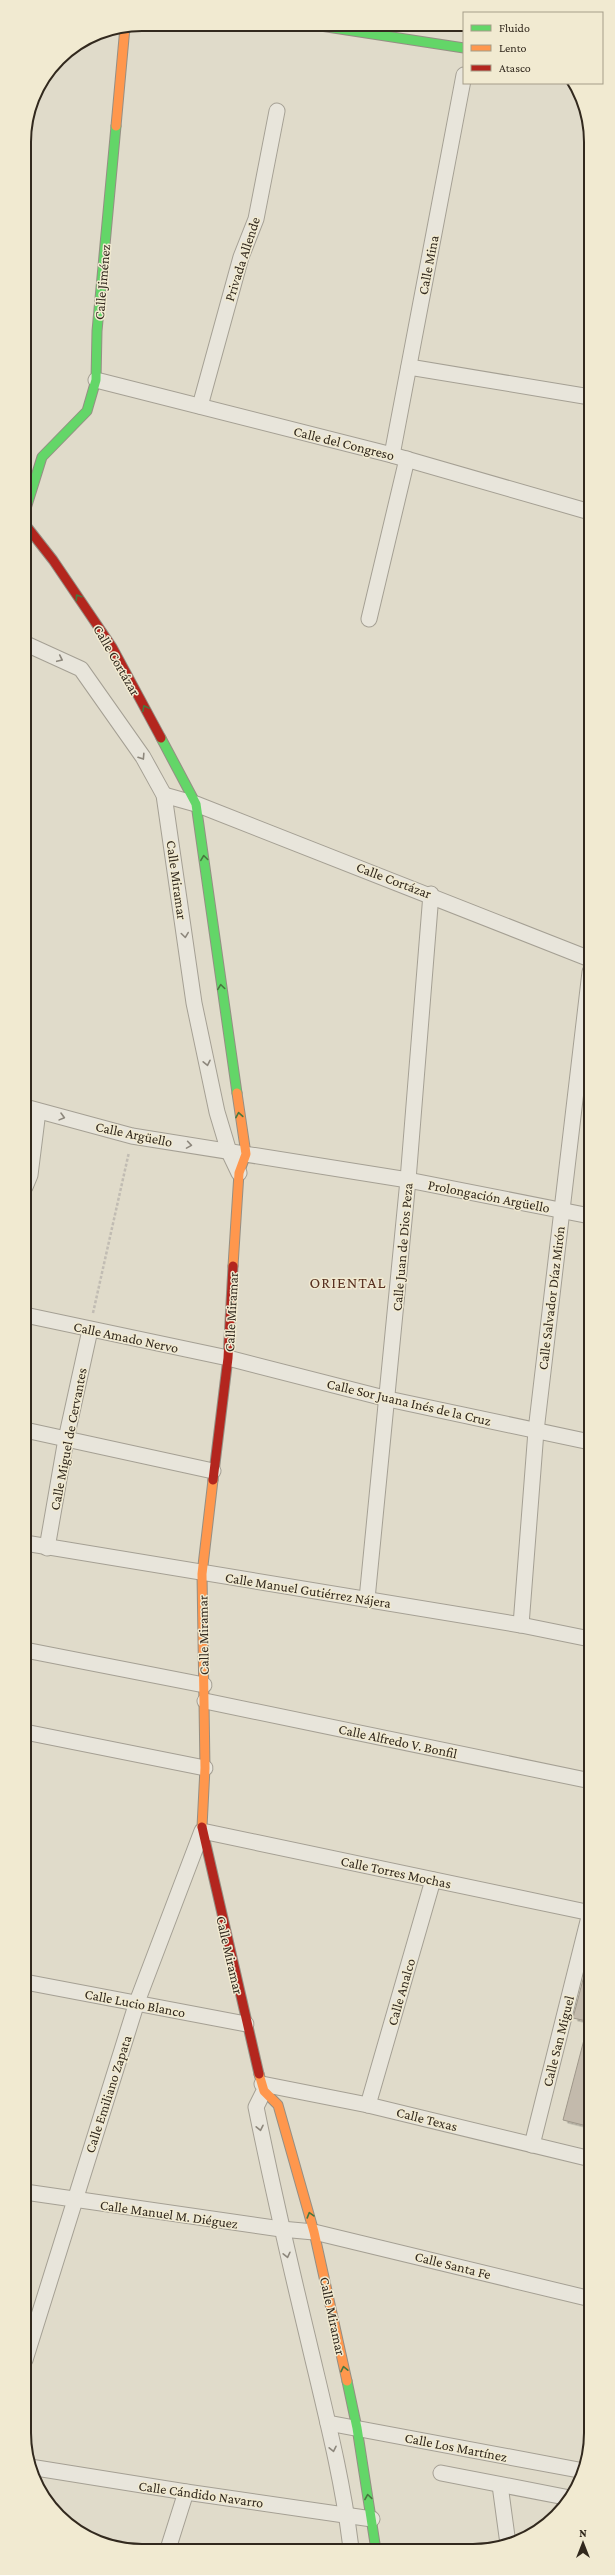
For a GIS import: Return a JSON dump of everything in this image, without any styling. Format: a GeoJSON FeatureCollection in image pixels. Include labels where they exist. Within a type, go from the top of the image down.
{"type":"FeatureCollection","features":[{"type":"Feature","properties":{"kind":"street"},"geometry":{"type":"LineString","coordinates":[[353,31],[463,48]]}},
{"type":"Feature","properties":{"kind":"street","name":"Calle Jiménez"},"geometry":{"type":"LineString","coordinates":[[31,492],[42,457],[87,411],[96,380],[97,331],[125,32]]}},
{"type":"Feature","properties":{"kind":"street","name":"Calle Mina"},"geometry":{"type":"LineString","coordinates":[[392,455],[463,80]]}},
{"type":"Feature","properties":{"kind":"street","name":"Privada Allende"},"geometry":{"type":"LineString","coordinates":[[200,406],[241,257],[256,219],[277,111]]}},
{"type":"Feature","properties":{"kind":"street"},"geometry":{"type":"LineString","coordinates":[[409,367],[584,396]]}},
{"type":"Feature","properties":{"kind":"street","name":"Calle del Congreso"},"geometry":{"type":"LineString","coordinates":[[96,380],[407,459],[584,510]]}},
{"type":"Feature","properties":{"kind":"street"},"geometry":{"type":"LineString","coordinates":[[369,619],[407,459]]}},
{"type":"Feature","properties":{"kind":"street","name":"Calle Cortázar"},"geometry":{"type":"LineString","coordinates":[[31,532],[53,560],[112,647],[196,804]]}},
{"type":"Feature","properties":{"kind":"street","name":"Calle Miramar"},"geometry":{"type":"LineString","coordinates":[[31,646],[81,669],[143,757],[164,795],[194,1003],[217,1112],[229,1152],[239,1172]]}},
{"type":"Feature","properties":{"kind":"street","name":"Calle Cortázar"},"geometry":{"type":"LineString","coordinates":[[164,795],[196,804],[431,894],[584,957]]}},
{"type":"Feature","properties":{"kind":"street","name":"Calle Miramar"},"geometry":{"type":"LineString","coordinates":[[196,804],[246,1154],[239,1172],[228,1358],[213,1471],[202,1574],[205,1701],[205,1768],[202,1832],[246,2024],[263,2088],[278,2105],[314,2232],[357,2428],[375,2544]]}},
{"type":"Feature","properties":{"kind":"street","name":"Calle Juan de Dios Peza"},"geometry":{"type":"LineString","coordinates":[[367,1599],[388,1399],[408,1180],[431,894]]}},
{"type":"Feature","properties":{"kind":"street","name":"Calle Salvador Díaz Mirón"},"geometry":{"type":"LineString","coordinates":[[521,1625],[536,1431],[584,1021]]}},
{"type":"Feature","properties":{"kind":"street","name":"Calle Argüello"},"geometry":{"type":"LineString","coordinates":[[31,1109],[132,1136],[246,1154]]}},
{"type":"Feature","properties":{"kind":"street","name":"Prolongación Argüello"},"geometry":{"type":"LineString","coordinates":[[246,1154],[408,1180],[584,1215]]}},
{"type":"Feature","properties":{"kind":"street","name":"Calle Amado Nervo"},"geometry":{"type":"LineString","coordinates":[[31,1316],[228,1358]]}},
{"type":"Feature","properties":{"kind":"street","name":"Calle Miguel de Cervantes"},"geometry":{"type":"LineString","coordinates":[[47,1548],[66,1439],[90,1330]]}},
{"type":"Feature","properties":{"kind":"street","name":"Calle Sor Juana Inés de la Cruz"},"geometry":{"type":"LineString","coordinates":[[228,1358],[388,1399],[584,1441]]}},
{"type":"Feature","properties":{"kind":"street"},"geometry":{"type":"LineString","coordinates":[[31,1431],[213,1471]]}},
{"type":"Feature","properties":{"kind":"street","name":"Calle Manuel Gutiérrez Nájera"},"geometry":{"type":"LineString","coordinates":[[31,1545],[202,1574],[367,1599],[521,1625],[584,1638]]}},
{"type":"Feature","properties":{"kind":"street"},"geometry":{"type":"LineString","coordinates":[[31,1651],[204,1685]]}},
{"type":"Feature","properties":{"kind":"street","name":"Calle Alfredo V. Bonfil"},"geometry":{"type":"LineString","coordinates":[[205,1701],[584,1780]]}},
{"type":"Feature","properties":{"kind":"street"},"geometry":{"type":"LineString","coordinates":[[31,1733],[205,1768]]}},
{"type":"Feature","properties":{"kind":"street","name":"Calle Torres Mochas"},"geometry":{"type":"LineString","coordinates":[[202,1832],[584,1912]]}},
{"type":"Feature","properties":{"kind":"street","name":"Calle Emiliano Zapata"},"geometry":{"type":"LineString","coordinates":[[31,2341],[137,2002],[202,1832]]}},
{"type":"Feature","properties":{"kind":"street","name":"Calle Analco"},"geometry":{"type":"LineString","coordinates":[[368,2105],[433,1880]]}},
{"type":"Feature","properties":{"kind":"street","name":"Calle San Miguel"},"geometry":{"type":"LineString","coordinates":[[532,2145],[584,1937]]}},
{"type":"Feature","properties":{"kind":"street","name":"Calle Lucio Blanco"},"geometry":{"type":"LineString","coordinates":[[31,1983],[137,2002],[246,2024]]}},
{"type":"Feature","properties":{"kind":"street","name":"Calle Miramar"},"geometry":{"type":"LineString","coordinates":[[263,2088],[256,2107],[281,2229],[328,2423],[347,2515],[350,2544]]}},
{"type":"Feature","properties":{"kind":"street","name":"Calle Texas"},"geometry":{"type":"LineString","coordinates":[[263,2088],[368,2105],[584,2158]]}},
{"type":"Feature","properties":{"kind":"street","name":"Calle Manuel M. Diéguez"},"geometry":{"type":"LineString","coordinates":[[31,2193],[74,2201],[281,2229],[314,2232]]}},
{"type":"Feature","properties":{"kind":"street","name":"Calle Santa Fe"},"geometry":{"type":"LineString","coordinates":[[314,2232],[584,2297]]}},
{"type":"Feature","properties":{"kind":"street","name":"Calle Los Martínez"},"geometry":{"type":"LineString","coordinates":[[328,2423],[578,2470]]}},
{"type":"Feature","properties":{"kind":"street","name":"Calle Cándido Navarro"},"geometry":{"type":"LineString","coordinates":[[37,2468],[186,2492],[372,2518]]}},
{"type":"Feature","properties":{"kind":"street"},"geometry":{"type":"LineString","coordinates":[[441,2473],[564,2497]]}},
{"type":"Feature","properties":{"kind":"street"},"geometry":{"type":"LineString","coordinates":[[500,2485],[507,2538]]}},
{"type":"Feature","properties":{"kind":"street"},"geometry":{"type":"LineString","coordinates":[[170,2544],[186,2492]]}},
{"type":"Feature","properties":{"kind":"path"},"geometry":{"type":"LineString","coordinates":[[90,1330],[132,1136]]}},
{"type":"Feature","properties":{"kind":"building"},"geometry":{"type":"Polygon","coordinates":[[[584,1976],[584,2020],[573,2018],[584,1976]]]}},
{"type":"Feature","properties":{"kind":"building"},"geometry":{"type":"Polygon","coordinates":[[[584,2040],[584,2125],[563,2120],[584,2040]]]}},
{"type":"Feature","properties":{"kind":"traffic: fast"},"geometry":{"type":"LineString","coordinates":[[353,31],[463,48]]}},
{"type":"Feature","properties":{"kind":"traffic: fast"},"geometry":{"type":"LineString","coordinates":[[31,492],[42,457],[87,411],[96,380],[97,331],[116,126]]}},
{"type":"Feature","properties":{"kind":"traffic: fast"},"geometry":{"type":"LineString","coordinates":[[161,738],[196,804],[237,1093]]}},
{"type":"Feature","properties":{"kind":"traffic: fast"},"geometry":{"type":"LineString","coordinates":[[347,2381],[357,2428],[375,2544]]}},
{"type":"Feature","properties":{"kind":"traffic: slow"},"geometry":{"type":"LineString","coordinates":[[116,126],[125,32]]}},
{"type":"Feature","properties":{"kind":"traffic: slow"},"geometry":{"type":"LineString","coordinates":[[233,1266],[239,1173],[246,1154],[237,1093]]}},
{"type":"Feature","properties":{"kind":"traffic: slow"},"geometry":{"type":"LineString","coordinates":[[202,1827],[205,1768],[202,1574],[213,1480]]}},
{"type":"Feature","properties":{"kind":"traffic: slow"},"geometry":{"type":"LineString","coordinates":[[259,2074],[264,2091],[278,2105],[314,2232],[347,2381]]}},
{"type":"Feature","properties":{"kind":"traffic: jam"},"geometry":{"type":"LineString","coordinates":[[31,532],[53,560],[112,647],[161,738]]}},
{"type":"Feature","properties":{"kind":"traffic: jam"},"geometry":{"type":"LineString","coordinates":[[213,1480],[228,1358],[233,1266]]}},
{"type":"Feature","properties":{"kind":"traffic: jam"},"geometry":{"type":"LineString","coordinates":[[202,1827],[259,2074]]}},
{"type":"Feature","properties":{"kind":"district","name":"ORIENTAL"},"geometry":{"type":"Point","coordinates":[348,1282]}}]}
